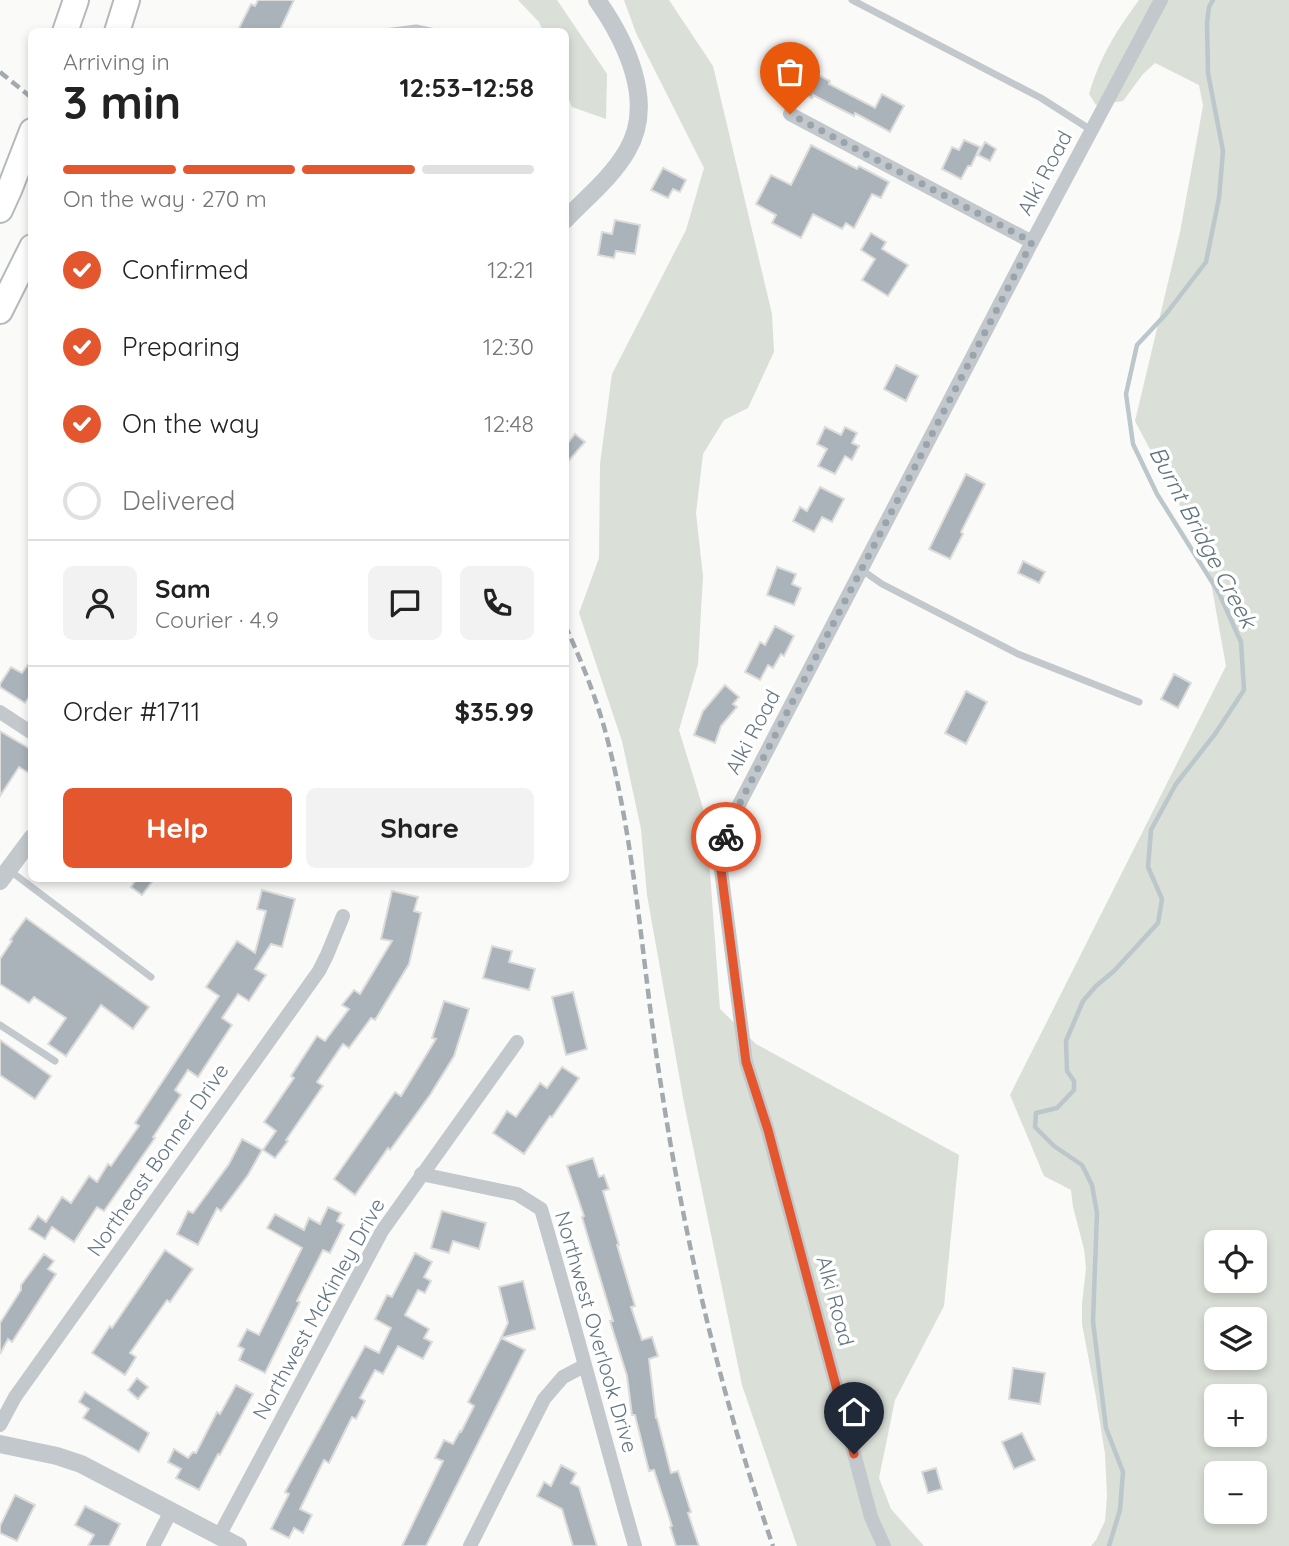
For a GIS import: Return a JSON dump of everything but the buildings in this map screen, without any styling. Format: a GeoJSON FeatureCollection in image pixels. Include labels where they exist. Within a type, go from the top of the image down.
{"type":"FeatureCollection","features":[{"type":"Feature","properties":{"kind":"highway"},"geometry":{"type":"LineString","coordinates":[[66,28],[76,0]]}},
{"type":"Feature","properties":{"kind":"highway"},"geometry":{"type":"LineString","coordinates":[[118,28],[127,0]]}},
{"type":"Feature","properties":{"kind":"highway"},"geometry":{"type":"LineString","coordinates":[[0,210],[28,141]]}},
{"type":"Feature","properties":{"kind":"highway"},"geometry":{"type":"LineString","coordinates":[[0,311],[28,255]]}},
{"type":"Feature","properties":{"kind":"street"},"geometry":{"type":"LineString","coordinates":[[569,215],[608,176],[627,151],[636,130],[639,105],[636,83],[619,37],[597,0]]}},
{"type":"Feature","properties":{"kind":"street","name":"Alki Road"},"geometry":{"type":"LineString","coordinates":[[884,1546],[871,1517],[768,1130],[746,1062],[721,870],[723,845],[731,820],[1161,0]]}},
{"type":"Feature","properties":{"kind":"street"},"geometry":{"type":"LineString","coordinates":[[790,114],[1032,242]]}},
{"type":"Feature","properties":{"kind":"street"},"geometry":{"type":"LineString","coordinates":[[0,712],[28,730]]}},
{"type":"Feature","properties":{"kind":"street"},"geometry":{"type":"LineString","coordinates":[[3,876],[28,843]]}},
{"type":"Feature","properties":{"kind":"street","name":"Northeast Bonner Drive"},"geometry":{"type":"LineString","coordinates":[[0,1425],[15,1397],[319,971],[343,916]]}},
{"type":"Feature","properties":{"kind":"street","name":"Northwest McKinley Drive"},"geometry":{"type":"LineString","coordinates":[[219,1536],[382,1231],[517,1042]]}},
{"type":"Feature","properties":{"kind":"street","name":"Northwest Overlook Drive"},"geometry":{"type":"LineString","coordinates":[[421,1174],[517,1194],[541,1209],[635,1546]]}},
{"type":"Feature","properties":{"kind":"street"},"geometry":{"type":"LineString","coordinates":[[470,1546],[544,1399],[563,1377],[584,1366]]}},
{"type":"Feature","properties":{"kind":"street"},"geometry":{"type":"LineString","coordinates":[[0,1444],[81,1464],[238,1546]]}},
{"type":"Feature","properties":{"kind":"street"},"geometry":{"type":"LineString","coordinates":[[153,1546],[171,1511]]}},
{"type":"Feature","properties":{"kind":"lane"},"geometry":{"type":"LineString","coordinates":[[852,0],[1041,98],[1092,131]]}},
{"type":"Feature","properties":{"kind":"lane"},"geometry":{"type":"LineString","coordinates":[[861,570],[882,584],[1018,654],[1139,702]]}},
{"type":"Feature","properties":{"kind":"lane"},"geometry":{"type":"LineString","coordinates":[[3,876],[151,976]]}},
{"type":"Feature","properties":{"kind":"lane"},"geometry":{"type":"LineString","coordinates":[[0,1025],[55,1061]]}},
{"type":"Feature","properties":{"kind":"shaded area"},"geometry":{"type":"Polygon","coordinates":[[[518,0],[557,0],[607,74],[606,119],[572,107],[569,99],[569,28],[542,28],[518,0]]]}},
{"type":"Feature","properties":{"kind":"shaded area"},"geometry":{"type":"Polygon","coordinates":[[[624,0],[669,0],[713,66],[772,314],[774,352],[748,408],[724,420],[703,454],[696,513],[703,576],[698,664],[679,730],[706,818],[720,1009],[756,1044],[959,1155],[944,1306],[895,1400],[879,1478],[891,1509],[924,1546],[797,1546],[742,1385],[684,1103],[647,895],[641,829],[622,741],[579,613],[599,558],[600,464],[612,374],[686,230],[704,168],[636,33],[624,0]]]}},
{"type":"Feature","properties":{"kind":"shaded area"},"geometry":{"type":"Polygon","coordinates":[[[1139,0],[1289,0],[1289,1546],[1091,1546],[1105,1521],[1107,1496],[1105,1454],[1082,1324],[1086,1268],[1084,1249],[1071,1190],[1044,1176],[1010,1095],[1226,666],[1206,555],[1135,421],[1180,232],[1203,106],[1199,85],[1155,63],[1123,101],[1096,105],[1089,94],[1110,45],[1139,0]]]}},
{"type":"Feature","properties":{"kind":"waterway","name":"Burnt Bridge Creek"},"geometry":{"type":"LineString","coordinates":[[1109,1546],[1120,1510],[1123,1472],[1106,1428],[1093,1321],[1097,1213],[1092,1185],[1082,1165],[1054,1146],[1035,1127],[1036,1113],[1057,1108],[1074,1090],[1074,1081],[1067,1071],[1066,1041],[1083,1001],[1158,923],[1162,899],[1148,867],[1151,830],[1176,784],[1215,734],[1244,690],[1241,642],[1219,593],[1157,494],[1133,444],[1126,394],[1137,345],[1166,314],[1206,262],[1219,198],[1223,151],[1208,73],[1207,23],[1209,7],[1213,0]]}},
{"type":"Feature","properties":{"kind":"railway"},"geometry":{"type":"LineString","coordinates":[[0,72],[28,95]]}},
{"type":"Feature","properties":{"kind":"railway"},"geometry":{"type":"LineString","coordinates":[[569,634],[598,706],[625,819],[660,1079],[692,1257],[736,1431],[773,1546]]}},
{"type":"Feature","properties":{"kind":"way so far"},"geometry":{"type":"LineString","coordinates":[[726,837],[731,820],[1032,242],[790,114]]}},
{"type":"Feature","properties":{"kind":"route"},"geometry":{"type":"LineString","coordinates":[[726,837],[721,870],[746,1062],[768,1130],[854,1454]]}}]}
